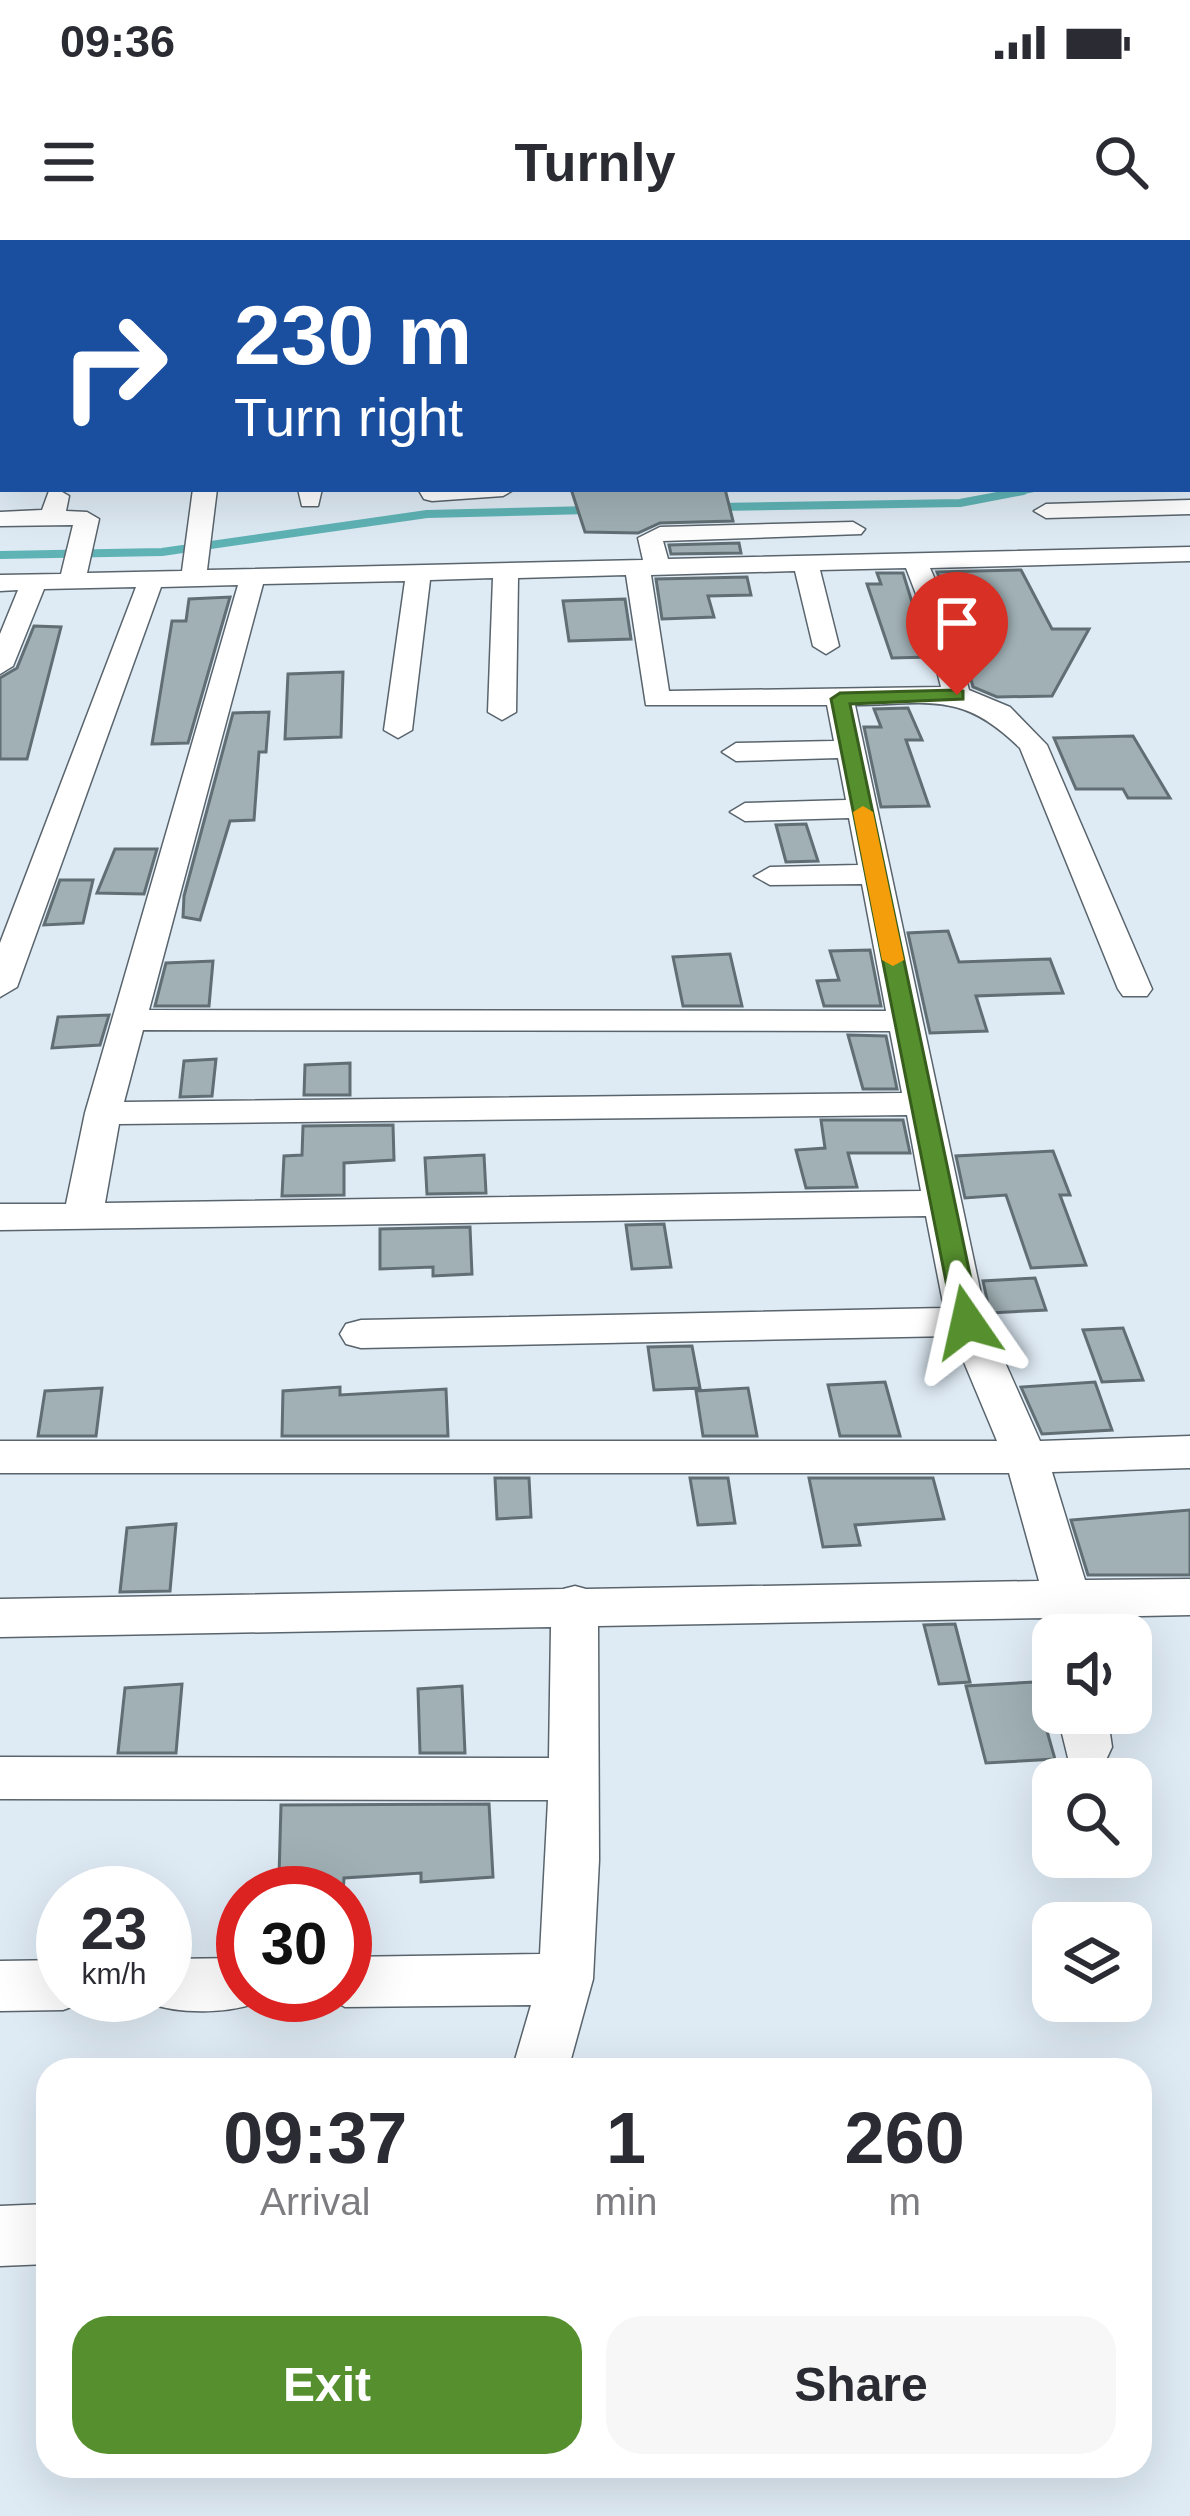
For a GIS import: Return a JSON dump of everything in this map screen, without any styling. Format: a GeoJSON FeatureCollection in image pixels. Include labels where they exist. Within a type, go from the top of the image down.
{"type":"FeatureCollection","features":[{"type":"Feature","properties":{"kind":"street"},"geometry":{"type":"LineString","coordinates":[[47,517],[53,514],[57,492]]}},
{"type":"Feature","properties":{"kind":"street"},"geometry":{"type":"LineString","coordinates":[[193,579],[205,492]]}},
{"type":"Feature","properties":{"kind":"street"},"geometry":{"type":"LineString","coordinates":[[1046,512],[1190,507]]}},
{"type":"Feature","properties":{"kind":"street"},"geometry":{"type":"LineString","coordinates":[[0,519],[87,519],[72,582]]}},
{"type":"Feature","properties":{"kind":"street"},"geometry":{"type":"LineString","coordinates":[[853,529],[660,534],[650,541],[656,699],[957,695],[1000,713],[1033,745],[1135,988]]}},
{"type":"Feature","properties":{"kind":"street"},"geometry":{"type":"LineString","coordinates":[[0,583],[1190,554]]}},
{"type":"Feature","properties":{"kind":"street"},"geometry":{"type":"LineString","coordinates":[[915,561],[934,607],[957,695]]}},
{"type":"Feature","properties":{"kind":"street"},"geometry":{"type":"LineString","coordinates":[[806,564],[826,646]]}},
{"type":"Feature","properties":{"kind":"street"},"geometry":{"type":"LineString","coordinates":[[502,712],[506,572]]}},
{"type":"Feature","properties":{"kind":"street"},"geometry":{"type":"LineString","coordinates":[[398,730],[418,574]]}},
{"type":"Feature","properties":{"kind":"street"},"geometry":{"type":"LineString","coordinates":[[83,1216],[103,1113],[252,578]]}},
{"type":"Feature","properties":{"kind":"street"},"geometry":{"type":"LineString","coordinates":[[0,988],[151,580]]}},
{"type":"Feature","properties":{"kind":"street"},"geometry":{"type":"LineString","coordinates":[[0,666],[34,583]]}},
{"type":"Feature","properties":{"kind":"street"},"geometry":{"type":"LineString","coordinates":[[840,699],[967,1322],[1026,1457],[1068,1614]]}},
{"type":"Feature","properties":{"kind":"street"},"geometry":{"type":"LineString","coordinates":[[736,752],[850,749]]}},
{"type":"Feature","properties":{"kind":"street"},"geometry":{"type":"LineString","coordinates":[[745,812],[862,808]]}},
{"type":"Feature","properties":{"kind":"street"},"geometry":{"type":"LineString","coordinates":[[770,875],[875,874]]}},
{"type":"Feature","properties":{"kind":"street"},"geometry":{"type":"LineString","coordinates":[[129,1020],[905,1021]]}},
{"type":"Feature","properties":{"kind":"street"},"geometry":{"type":"LineString","coordinates":[[103,1113],[924,1105]]}},
{"type":"Feature","properties":{"kind":"street"},"geometry":{"type":"LineString","coordinates":[[0,1216],[944,1203]]}},
{"type":"Feature","properties":{"kind":"street"},"geometry":{"type":"LineString","coordinates":[[361,1334],[967,1322]]}},
{"type":"Feature","properties":{"kind":"street"},"geometry":{"type":"LineString","coordinates":[[0,1457],[1026,1457],[1190,1452]]}},
{"type":"Feature","properties":{"kind":"street"},"geometry":{"type":"LineString","coordinates":[[1087,1614],[1190,1597]]}},
{"type":"Feature","properties":{"kind":"street"},"geometry":{"type":"LineString","coordinates":[[0,1618],[575,1604],[1032,1616]]}},
{"type":"Feature","properties":{"kind":"street"},"geometry":{"type":"LineString","coordinates":[[543,2058],[566,1979],[575,1604]]}},
{"type":"Feature","properties":{"kind":"street"},"geometry":{"type":"LineString","coordinates":[[0,1778],[574,1779]]}},
{"type":"Feature","properties":{"kind":"street"},"geometry":{"type":"LineString","coordinates":[[372,1982],[566,1979]]}},
{"type":"Feature","properties":{"kind":"street"},"geometry":{"type":"LineString","coordinates":[[0,1986],[36,1985]]}},
{"type":"Feature","properties":{"kind":"street"},"geometry":{"type":"LineString","coordinates":[[0,2236],[36,2234]]}},
{"type":"Feature","properties":{"kind":"building"},"geometry":{"type":"Polygon","coordinates":[[[572,492],[726,492],[733,521],[660,523],[638,533],[585,532],[572,492]]]}},
{"type":"Feature","properties":{"kind":"building"},"geometry":{"type":"Polygon","coordinates":[[[739,543],[741,553],[671,554],[669,545],[739,543]]]}},
{"type":"Feature","properties":{"kind":"building"},"geometry":{"type":"Polygon","coordinates":[[[1021,570],[1052,629],[1089,629],[1052,696],[997,697],[973,687],[937,572],[1021,570]]]}},
{"type":"Feature","properties":{"kind":"building"},"geometry":{"type":"Polygon","coordinates":[[[877,573],[903,573],[929,657],[892,658],[867,584],[881,584],[877,573]]]}},
{"type":"Feature","properties":{"kind":"building"},"geometry":{"type":"Polygon","coordinates":[[[747,577],[751,595],[708,596],[714,617],[662,619],[656,579],[747,577]]]}},
{"type":"Feature","properties":{"kind":"building"},"geometry":{"type":"Polygon","coordinates":[[[230,597],[188,743],[152,744],[172,621],[186,621],[189,599],[230,597]]]}},
{"type":"Feature","properties":{"kind":"building"},"geometry":{"type":"Polygon","coordinates":[[[625,599],[631,639],[569,641],[563,601],[625,599]]]}},
{"type":"Feature","properties":{"kind":"building"},"geometry":{"type":"Polygon","coordinates":[[[34,626],[61,627],[27,759],[0,759],[0,678],[17,668],[34,626]]]}},
{"type":"Feature","properties":{"kind":"building"},"geometry":{"type":"Polygon","coordinates":[[[343,672],[341,737],[285,739],[288,674],[343,672]]]}},
{"type":"Feature","properties":{"kind":"building"},"geometry":{"type":"Polygon","coordinates":[[[908,708],[922,740],[906,740],[929,806],[881,807],[864,727],[881,727],[874,709],[908,708]]]}},
{"type":"Feature","properties":{"kind":"building"},"geometry":{"type":"Polygon","coordinates":[[[269,712],[266,752],[259,752],[254,820],[230,821],[200,920],[183,917],[184,896],[233,713],[269,712]]]}},
{"type":"Feature","properties":{"kind":"building"},"geometry":{"type":"Polygon","coordinates":[[[1133,736],[1170,798],[1128,798],[1123,789],[1076,789],[1054,738],[1133,736]]]}},
{"type":"Feature","properties":{"kind":"building"},"geometry":{"type":"Polygon","coordinates":[[[806,824],[818,861],[786,862],[776,825],[806,824]]]}},
{"type":"Feature","properties":{"kind":"building"},"geometry":{"type":"Polygon","coordinates":[[[115,849],[157,849],[144,894],[97,893],[115,849]]]}},
{"type":"Feature","properties":{"kind":"building"},"geometry":{"type":"Polygon","coordinates":[[[60,880],[93,880],[83,923],[44,925],[60,880]]]}},
{"type":"Feature","properties":{"kind":"building"},"geometry":{"type":"Polygon","coordinates":[[[948,931],[959,962],[1050,959],[1063,993],[976,996],[987,1031],[930,1033],[908,933],[948,931]]]}},
{"type":"Feature","properties":{"kind":"building"},"geometry":{"type":"Polygon","coordinates":[[[870,950],[881,1006],[824,1006],[817,981],[839,980],[830,951],[870,950]]]}},
{"type":"Feature","properties":{"kind":"building"},"geometry":{"type":"Polygon","coordinates":[[[730,954],[742,1006],[683,1006],[673,957],[730,954]]]}},
{"type":"Feature","properties":{"kind":"building"},"geometry":{"type":"Polygon","coordinates":[[[213,961],[209,1006],[155,1006],[166,963],[213,961]]]}},
{"type":"Feature","properties":{"kind":"building"},"geometry":{"type":"Polygon","coordinates":[[[109,1015],[100,1045],[52,1048],[58,1017],[109,1015]]]}},
{"type":"Feature","properties":{"kind":"building"},"geometry":{"type":"Polygon","coordinates":[[[848,1035],[886,1036],[897,1089],[863,1089],[848,1035]]]}},
{"type":"Feature","properties":{"kind":"building"},"geometry":{"type":"Polygon","coordinates":[[[216,1059],[212,1096],[180,1097],[184,1061],[216,1059]]]}},
{"type":"Feature","properties":{"kind":"building"},"geometry":{"type":"Polygon","coordinates":[[[350,1063],[350,1095],[304,1095],[305,1065],[350,1063]]]}},
{"type":"Feature","properties":{"kind":"building"},"geometry":{"type":"Polygon","coordinates":[[[821,1120],[903,1120],[910,1153],[848,1153],[857,1187],[806,1188],[796,1150],[825,1148],[821,1120]]]}},
{"type":"Feature","properties":{"kind":"building"},"geometry":{"type":"Polygon","coordinates":[[[393,1125],[394,1160],[344,1163],[344,1195],[282,1196],[284,1156],[302,1155],[303,1126],[393,1125]]]}},
{"type":"Feature","properties":{"kind":"building"},"geometry":{"type":"Polygon","coordinates":[[[1053,1151],[1070,1195],[1060,1195],[1086,1265],[1031,1268],[1006,1195],[965,1198],[956,1156],[1053,1151]]]}},
{"type":"Feature","properties":{"kind":"building"},"geometry":{"type":"Polygon","coordinates":[[[484,1155],[486,1193],[427,1194],[425,1158],[484,1155]]]}},
{"type":"Feature","properties":{"kind":"building"},"geometry":{"type":"Polygon","coordinates":[[[664,1224],[671,1267],[632,1269],[626,1225],[664,1224]]]}},
{"type":"Feature","properties":{"kind":"building"},"geometry":{"type":"Polygon","coordinates":[[[470,1227],[472,1274],[433,1276],[433,1267],[380,1269],[380,1229],[470,1227]]]}},
{"type":"Feature","properties":{"kind":"building"},"geometry":{"type":"Polygon","coordinates":[[[1035,1278],[1046,1310],[990,1313],[983,1281],[1035,1278]]]}},
{"type":"Feature","properties":{"kind":"building"},"geometry":{"type":"Polygon","coordinates":[[[1123,1328],[1143,1380],[1102,1382],[1083,1330],[1123,1328]]]}},
{"type":"Feature","properties":{"kind":"building"},"geometry":{"type":"Polygon","coordinates":[[[692,1346],[700,1388],[654,1390],[648,1347],[692,1346]]]}},
{"type":"Feature","properties":{"kind":"building"},"geometry":{"type":"Polygon","coordinates":[[[885,1382],[900,1436],[840,1436],[828,1385],[885,1382]]]}},
{"type":"Feature","properties":{"kind":"building"},"geometry":{"type":"Polygon","coordinates":[[[1095,1382],[1112,1430],[1042,1434],[1021,1387],[1095,1382]]]}},
{"type":"Feature","properties":{"kind":"building"},"geometry":{"type":"Polygon","coordinates":[[[340,1387],[340,1395],[446,1389],[448,1436],[282,1436],[283,1391],[340,1387]]]}},
{"type":"Feature","properties":{"kind":"building"},"geometry":{"type":"Polygon","coordinates":[[[102,1388],[96,1436],[38,1436],[45,1391],[102,1388]]]}},
{"type":"Feature","properties":{"kind":"building"},"geometry":{"type":"Polygon","coordinates":[[[748,1388],[757,1436],[703,1436],[696,1391],[748,1388]]]}},
{"type":"Feature","properties":{"kind":"building"},"geometry":{"type":"Polygon","coordinates":[[[495,1478],[529,1478],[531,1517],[497,1519],[495,1478]]]}},
{"type":"Feature","properties":{"kind":"building"},"geometry":{"type":"Polygon","coordinates":[[[690,1478],[728,1478],[735,1523],[698,1525],[690,1478]]]}},
{"type":"Feature","properties":{"kind":"building"},"geometry":{"type":"Polygon","coordinates":[[[809,1478],[933,1478],[944,1519],[855,1525],[860,1545],[823,1547],[809,1478]]]}},
{"type":"Feature","properties":{"kind":"building"},"geometry":{"type":"Polygon","coordinates":[[[1190,1510],[1190,1575],[1088,1575],[1071,1520],[1190,1510]]]}},
{"type":"Feature","properties":{"kind":"building"},"geometry":{"type":"Polygon","coordinates":[[[176,1524],[170,1591],[120,1592],[127,1528],[176,1524]]]}},
{"type":"Feature","properties":{"kind":"building"},"geometry":{"type":"Polygon","coordinates":[[[955,1624],[970,1682],[939,1684],[924,1625],[955,1624]]]}},
{"type":"Feature","properties":{"kind":"building"},"geometry":{"type":"Polygon","coordinates":[[[1032,1682],[1032,1734],[1048,1734],[1055,1758],[986,1763],[966,1686],[1032,1682]]]}},
{"type":"Feature","properties":{"kind":"building"},"geometry":{"type":"Polygon","coordinates":[[[182,1684],[176,1753],[118,1753],[125,1688],[182,1684]]]}},
{"type":"Feature","properties":{"kind":"building"},"geometry":{"type":"Polygon","coordinates":[[[462,1686],[465,1753],[420,1753],[418,1689],[462,1686]]]}},
{"type":"Feature","properties":{"kind":"building"},"geometry":{"type":"Polygon","coordinates":[[[489,1804],[493,1877],[421,1882],[421,1873],[372,1876],[372,1866],[279,1866],[281,1805],[489,1804]]]}},
{"type":"Feature","properties":{"kind":"waterway"},"geometry":{"type":"LineString","coordinates":[[718,507],[960,503],[1016,492]]}},
{"type":"Feature","properties":{"kind":"waterway"},"geometry":{"type":"LineString","coordinates":[[1007,494],[1016,492]]}},
{"type":"Feature","properties":{"kind":"waterway"},"geometry":{"type":"LineString","coordinates":[[0,555],[162,552],[427,514],[590,510]]}},
{"type":"Feature","properties":{"kind":"slow traffic"},"geometry":{"type":"LineString","coordinates":[[863,812],[893,960]]}},
{"type":"Feature","properties":{"kind":"route"},"geometry":{"type":"LineString","coordinates":[[957,695],[840,699],[967,1322]]}}]}
